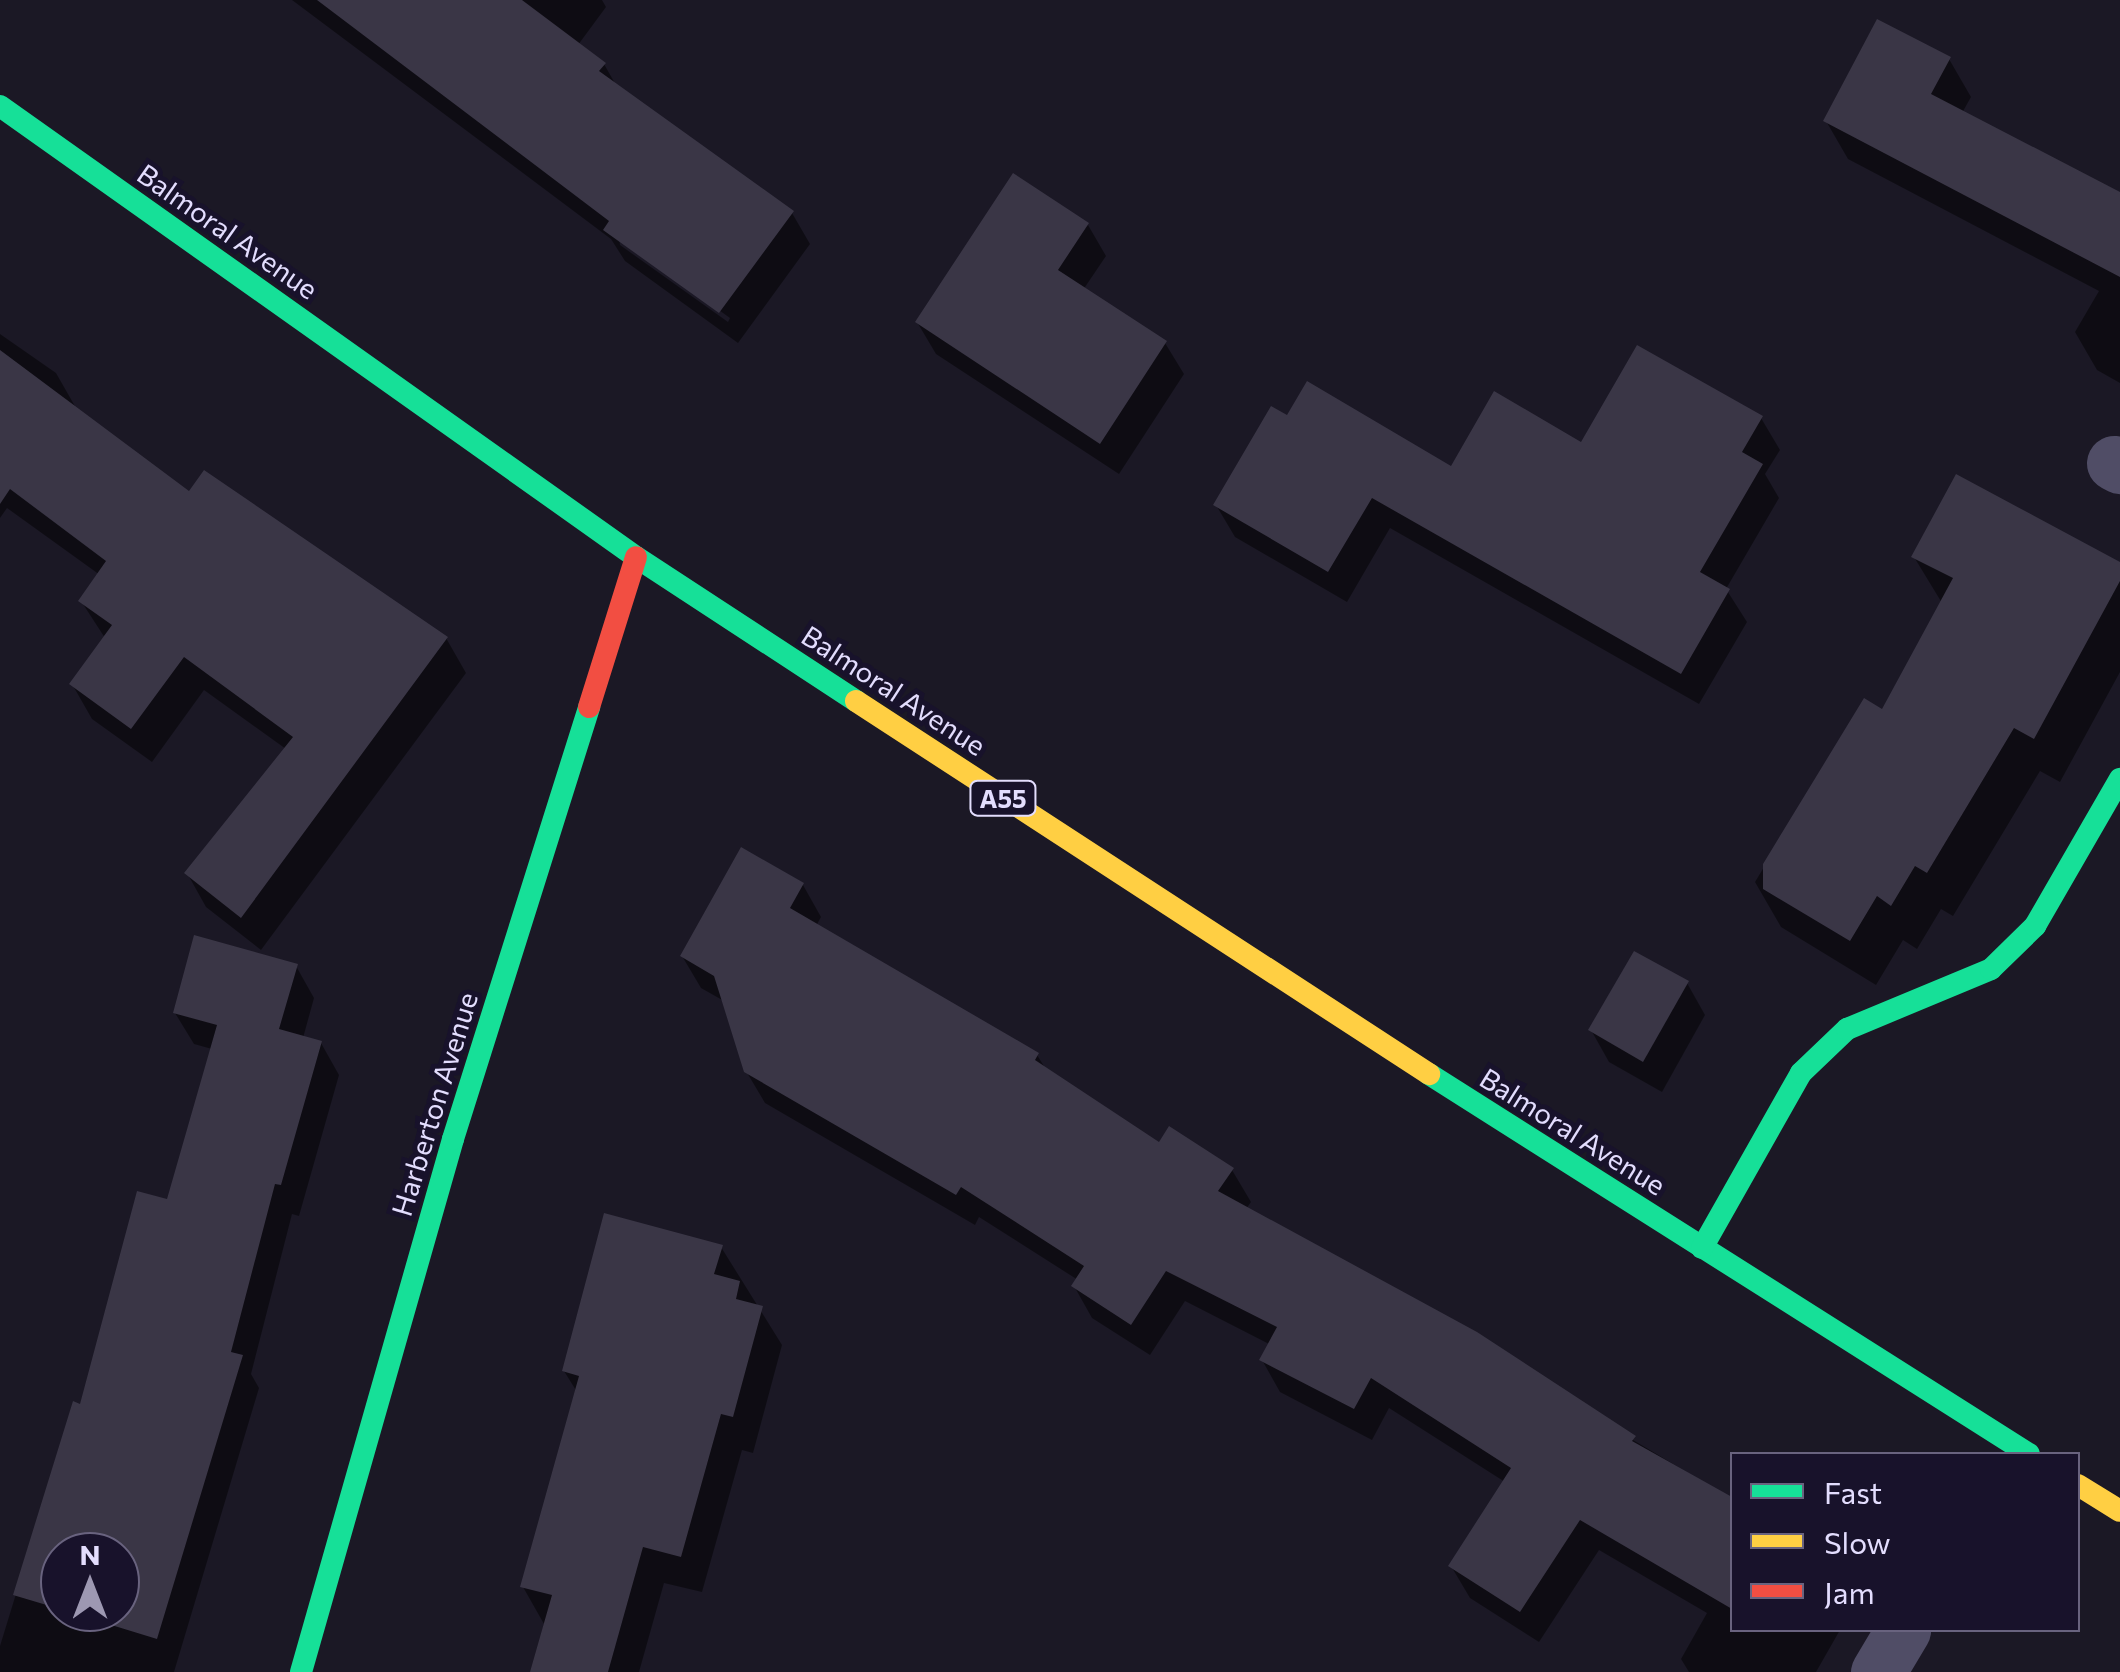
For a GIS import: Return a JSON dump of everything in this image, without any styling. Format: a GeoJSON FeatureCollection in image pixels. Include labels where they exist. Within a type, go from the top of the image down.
{"type":"FeatureCollection","features":[{"type":"Feature","properties":{"kind":"main road","name":"Balmoral Avenue"},"geometry":{"type":"LineString","coordinates":[[0,106],[636,557],[1326,1010],[2017,1451]]}},
{"type":"Feature","properties":{"kind":"main road","name":"Harberton Avenue"},"geometry":{"type":"LineString","coordinates":[[301,1672],[453,1139],[636,557]]}},
{"type":"Feature","properties":{"kind":"main road"},"geometry":{"type":"LineString","coordinates":[[1702,1248],[1801,1073],[1847,1029],[1991,969],[2035,926],[2120,778]]}},
{"type":"Feature","properties":{"kind":"main road"},"geometry":{"type":"LineString","coordinates":[[2080,1486],[2120,1511]]}},
{"type":"Feature","properties":{"kind":"street"},"geometry":{"type":"LineString","coordinates":[[1878,1672],[1902,1632]]}},
{"type":"Feature","properties":{"kind":"building"},"geometry":{"type":"Polygon","coordinates":[[[317,0],[522,0],[606,63],[599,71],[794,211],[719,313],[603,230],[609,221],[317,0]]]}},
{"type":"Feature","properties":{"kind":"building"},"geometry":{"type":"Polygon","coordinates":[[[1877,19],[1951,57],[1931,94],[2120,192],[2120,277],[1823,121],[1877,19]]]}},
{"type":"Feature","properties":{"kind":"building"},"geometry":{"type":"Polygon","coordinates":[[[1013,173],[1089,223],[1058,270],[1167,341],[1100,444],[915,322],[1013,173]]]}},
{"type":"Feature","properties":{"kind":"building"},"geometry":{"type":"Polygon","coordinates":[[[1637,345],[1763,416],[1742,452],[1763,464],[1700,572],[1730,589],[1681,674],[1372,498],[1328,572],[1213,505],[1271,406],[1287,415],[1307,381],[1451,466],[1494,391],[1581,442],[1637,345]]]}},
{"type":"Feature","properties":{"kind":"building"},"geometry":{"type":"Polygon","coordinates":[[[0,350],[189,491],[204,470],[448,637],[241,918],[184,873],[293,737],[184,657],[131,729],[69,684],[112,625],[78,601],[106,561],[10,489],[0,504],[0,350]]]}},
{"type":"Feature","properties":{"kind":"building"},"geometry":{"type":"Polygon","coordinates":[[[1956,474],[2120,562],[2120,581],[2034,739],[2014,728],[1927,873],[1915,866],[1891,906],[1877,896],[1850,941],[1763,889],[1763,864],[1864,698],[1882,709],[1953,578],[1911,557],[1956,474]]]}},
{"type":"Feature","properties":{"kind":"building"},"geometry":{"type":"Polygon","coordinates":[[[741,847],[804,883],[790,908],[1039,1053],[1035,1060],[1159,1142],[1169,1126],[1234,1168],[1218,1191],[1477,1332],[1636,1436],[1632,1441],[1730,1496],[1730,1608],[1580,1520],[1520,1612],[1448,1566],[1511,1468],[1371,1378],[1354,1409],[1259,1360],[1277,1327],[1166,1271],[1131,1325],[1071,1286],[1084,1266],[961,1187],[956,1195],[744,1072],[714,976],[680,956],[741,847]]]}},
{"type":"Feature","properties":{"kind":"building"},"geometry":{"type":"Polygon","coordinates":[[[194,935],[298,964],[279,1029],[322,1041],[281,1185],[275,1184],[231,1352],[243,1355],[157,1639],[134,1632],[140,1632],[140,1532],[40,1532],[40,1603],[13,1595],[73,1401],[80,1404],[137,1191],[167,1199],[217,1025],[173,1013],[194,935]]]}},
{"type":"Feature","properties":{"kind":"building"},"geometry":{"type":"Polygon","coordinates":[[[1634,951],[1689,981],[1643,1062],[1588,1030],[1634,951]]]}},
{"type":"Feature","properties":{"kind":"building"},"geometry":{"type":"Polygon","coordinates":[[[604,1213],[723,1245],[714,1274],[740,1281],[736,1299],[763,1306],[733,1417],[721,1414],[681,1557],[643,1547],[608,1672],[530,1672],[552,1595],[520,1587],[579,1376],[562,1371],[604,1213]]]}},
{"type":"Feature","properties":{"kind":"traffic: fast"},"geometry":{"type":"LineString","coordinates":[[0,106],[636,557],[856,701]]}},
{"type":"Feature","properties":{"kind":"traffic: fast"},"geometry":{"type":"LineString","coordinates":[[301,1672],[453,1139],[589,707]]}},
{"type":"Feature","properties":{"kind":"traffic: fast"},"geometry":{"type":"LineString","coordinates":[[1702,1248],[1801,1073],[1847,1029],[1991,969],[2035,926],[2120,779]]}},
{"type":"Feature","properties":{"kind":"traffic: fast"},"geometry":{"type":"LineString","coordinates":[[1429,1074],[2026,1452]]}},
{"type":"Feature","properties":{"kind":"traffic: slow"},"geometry":{"type":"LineString","coordinates":[[856,701],[1429,1074]]}},
{"type":"Feature","properties":{"kind":"traffic: slow"},"geometry":{"type":"LineString","coordinates":[[2080,1486],[2120,1511]]}},
{"type":"Feature","properties":{"kind":"traffic: jam"},"geometry":{"type":"LineString","coordinates":[[589,707],[636,557]]}}]}
